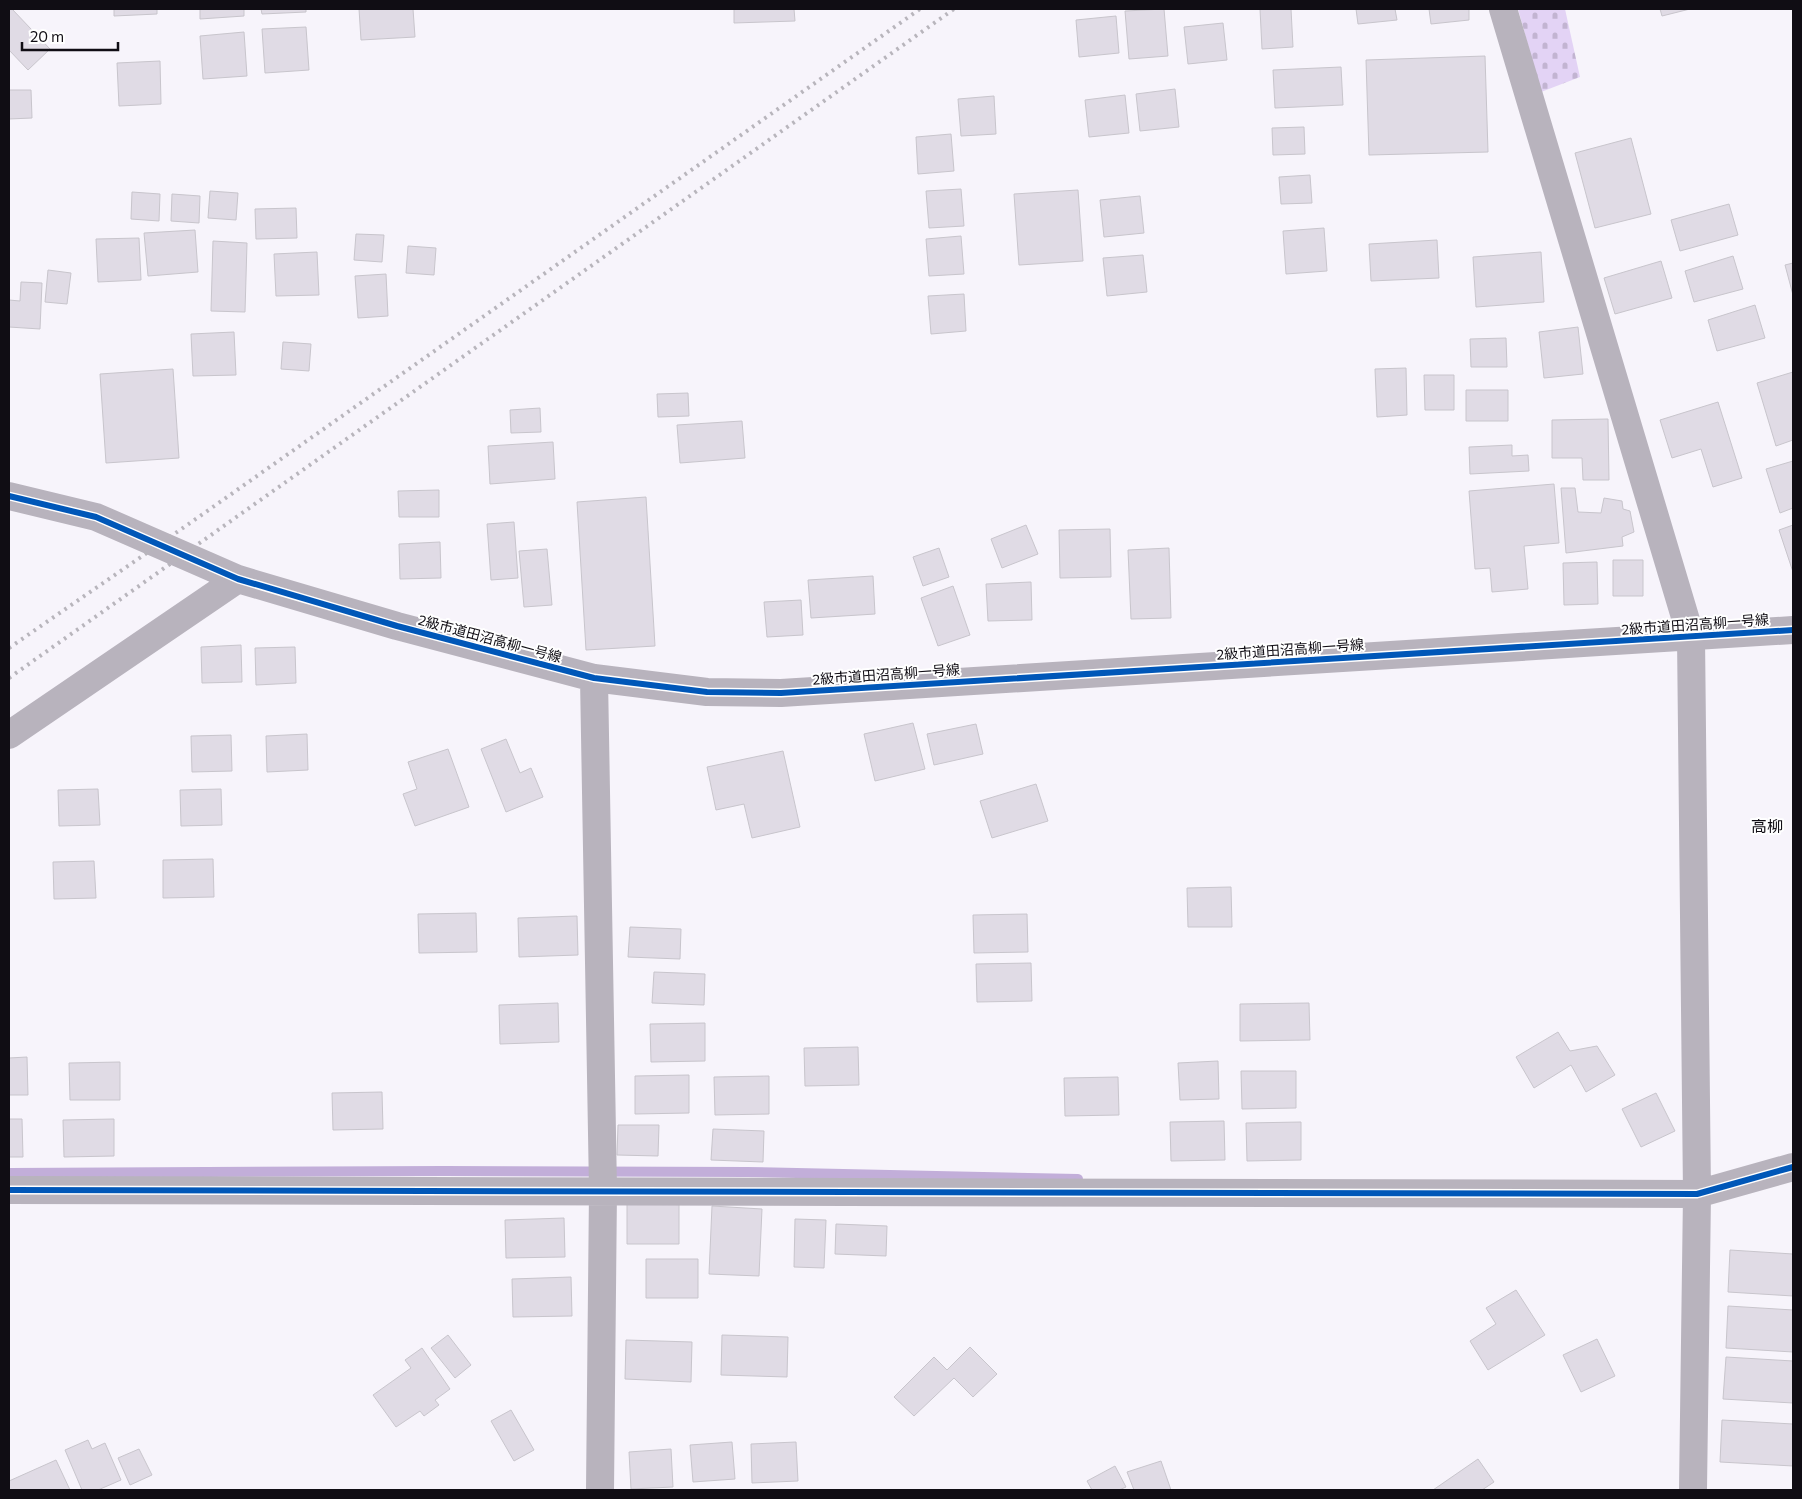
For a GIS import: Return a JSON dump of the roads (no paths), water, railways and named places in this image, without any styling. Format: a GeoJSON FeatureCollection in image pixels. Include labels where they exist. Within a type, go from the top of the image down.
{"type":"FeatureCollection","features":[{"type":"Feature","properties":{"kind":"street"},"geometry":{"type":"LineString","coordinates":[[1503,9],[1691,637],[1697,1194],[1693,1490]]}},
{"type":"Feature","properties":{"kind":"street","name":"2級市道田沼高柳一号線"},"geometry":{"type":"LineString","coordinates":[[9,496],[96,517],[238,579],[397,626],[594,678],[707,692],[781,693],[1793,630]]}},
{"type":"Feature","properties":{"kind":"street"},"geometry":{"type":"LineString","coordinates":[[9,735],[238,579]]}},
{"type":"Feature","properties":{"kind":"street"},"geometry":{"type":"LineString","coordinates":[[594,678],[603,1190],[600,1490]]}},
{"type":"Feature","properties":{"kind":"street"},"geometry":{"type":"LineString","coordinates":[[9,1190],[1697,1194],[1793,1167]]}},
{"type":"Feature","properties":{"kind":"waterway"},"geometry":{"type":"LineString","coordinates":[[9,1173],[747,1172],[1078,1179]]}},
{"type":"Feature","properties":{"kind":"railway"},"geometry":{"type":"LineString","coordinates":[[9,648],[193,521],[920,9]]}},
{"type":"Feature","properties":{"kind":"railway"},"geometry":{"type":"LineString","coordinates":[[9,678],[954,9]]}},
{"type":"Feature","properties":{"kind":"district","name":"高柳"},"geometry":{"type":"Point","coordinates":[1767,825]}}]}
